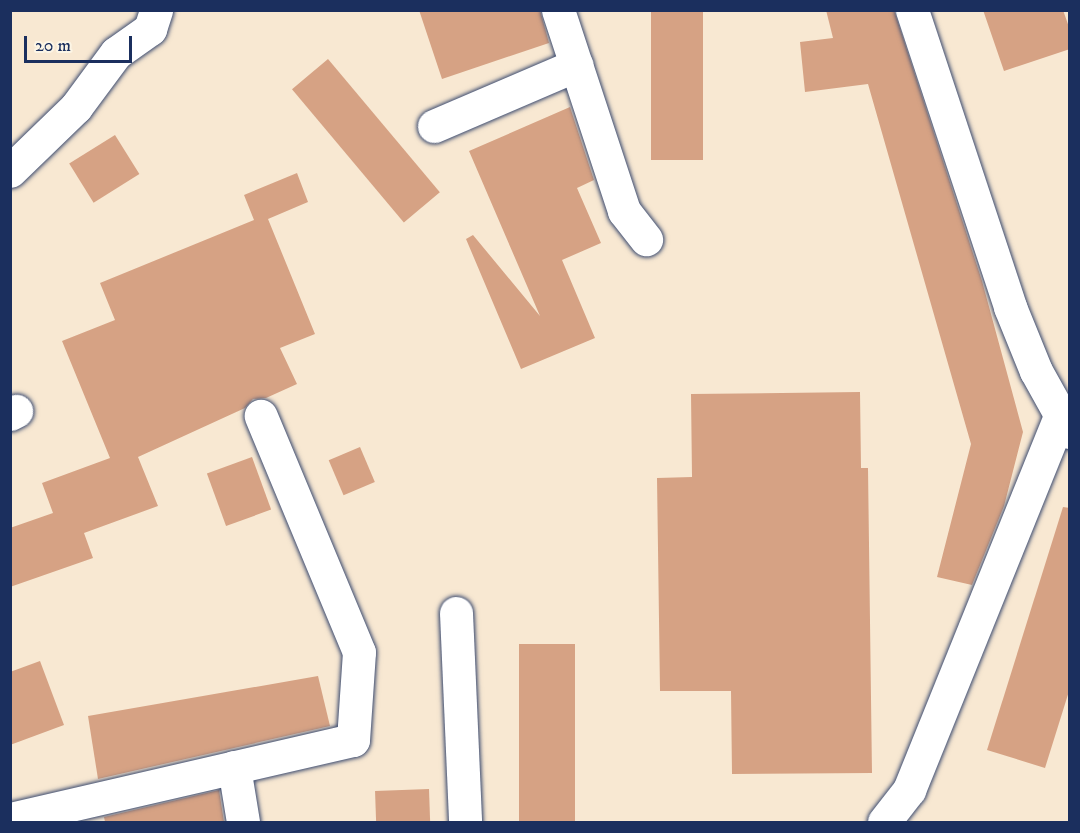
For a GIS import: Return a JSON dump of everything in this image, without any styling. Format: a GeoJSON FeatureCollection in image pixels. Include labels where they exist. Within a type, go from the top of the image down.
{"type":"FeatureCollection","features":[{"type":"Feature","properties":{"kind":"street"},"geometry":{"type":"LineString","coordinates":[[10,171],[76,107],[116,53],[150,28],[156,10]]}},
{"type":"Feature","properties":{"kind":"street"},"geometry":{"type":"LineString","coordinates":[[558,10],[624,211],[646,239]]}},
{"type":"Feature","properties":{"kind":"street"},"geometry":{"type":"LineString","coordinates":[[884,822],[909,790],[1065,424],[1035,371],[1010,307],[912,10]]}},
{"type":"Feature","properties":{"kind":"street"},"geometry":{"type":"LineString","coordinates":[[434,126],[576,65]]}},
{"type":"Feature","properties":{"kind":"street"},"geometry":{"type":"LineString","coordinates":[[10,819],[353,740],[359,652],[261,416]]}},
{"type":"Feature","properties":{"kind":"street"},"geometry":{"type":"LineString","coordinates":[[456,613],[465,822]]}},
{"type":"Feature","properties":{"kind":"street"},"geometry":{"type":"LineString","coordinates":[[234,767],[243,822]]}},
{"type":"Feature","properties":{"kind":"building"},"geometry":{"type":"Polygon","coordinates":[[[419,10],[540,10],[549,43],[442,79],[419,10]]]}},
{"type":"Feature","properties":{"kind":"building"},"geometry":{"type":"Polygon","coordinates":[[[651,10],[703,10],[703,160],[651,160],[651,10]]]}},
{"type":"Feature","properties":{"kind":"building"},"geometry":{"type":"Polygon","coordinates":[[[826,10],[894,10],[982,281],[1023,432],[1004,506],[972,585],[937,577],[971,444],[868,84],[805,92],[800,42],[833,38],[826,10]]]}},
{"type":"Feature","properties":{"kind":"building"},"geometry":{"type":"Polygon","coordinates":[[[983,10],[1063,10],[1070,30],[1070,49],[1004,71],[983,10]]]}},
{"type":"Feature","properties":{"kind":"building"},"geometry":{"type":"Polygon","coordinates":[[[328,59],[440,192],[404,223],[292,89],[328,59]]]}},
{"type":"Feature","properties":{"kind":"building"},"geometry":{"type":"Polygon","coordinates":[[[570,107],[594,180],[577,188],[601,243],[562,260],[595,338],[521,369],[466,239],[473,235],[540,316],[469,151],[570,107]]]}},
{"type":"Feature","properties":{"kind":"building"},"geometry":{"type":"Polygon","coordinates":[[[115,135],[139,174],[94,203],[69,164],[115,135]]]}},
{"type":"Feature","properties":{"kind":"building"},"geometry":{"type":"Polygon","coordinates":[[[297,173],[308,202],[268,219],[315,334],[280,348],[297,384],[266,398],[253,399],[245,408],[138,457],[158,506],[84,533],[93,558],[10,587],[10,528],[53,513],[42,483],[110,458],[62,341],[115,320],[100,283],[254,220],[244,195],[297,173]]]}},
{"type":"Feature","properties":{"kind":"building"},"geometry":{"type":"Polygon","coordinates":[[[860,392],[861,468],[868,468],[872,773],[732,774],[731,691],[660,691],[657,478],[692,477],[691,394],[860,392]]]}},
{"type":"Feature","properties":{"kind":"building"},"geometry":{"type":"Polygon","coordinates":[[[360,447],[375,482],[344,495],[329,460],[360,447]]]}},
{"type":"Feature","properties":{"kind":"building"},"geometry":{"type":"Polygon","coordinates":[[[252,457],[271,510],[226,526],[207,473],[252,457]]]}},
{"type":"Feature","properties":{"kind":"building"},"geometry":{"type":"Polygon","coordinates":[[[1063,507],[1070,508],[1070,688],[1045,768],[987,750],[1063,507]]]}},
{"type":"Feature","properties":{"kind":"building"},"geometry":{"type":"Polygon","coordinates":[[[519,644],[575,644],[575,822],[519,822],[519,644]]]}},
{"type":"Feature","properties":{"kind":"building"},"geometry":{"type":"Polygon","coordinates":[[[40,661],[64,725],[10,745],[10,672],[40,661]]]}},
{"type":"Feature","properties":{"kind":"building"},"geometry":{"type":"Polygon","coordinates":[[[318,676],[330,726],[98,779],[88,716],[318,676]]]}},
{"type":"Feature","properties":{"kind":"building"},"geometry":{"type":"Polygon","coordinates":[[[429,789],[430,822],[376,822],[375,791],[429,789]]]}},
{"type":"Feature","properties":{"kind":"building"},"geometry":{"type":"Polygon","coordinates":[[[219,790],[224,822],[105,822],[104,817],[219,790]]]}}]}
